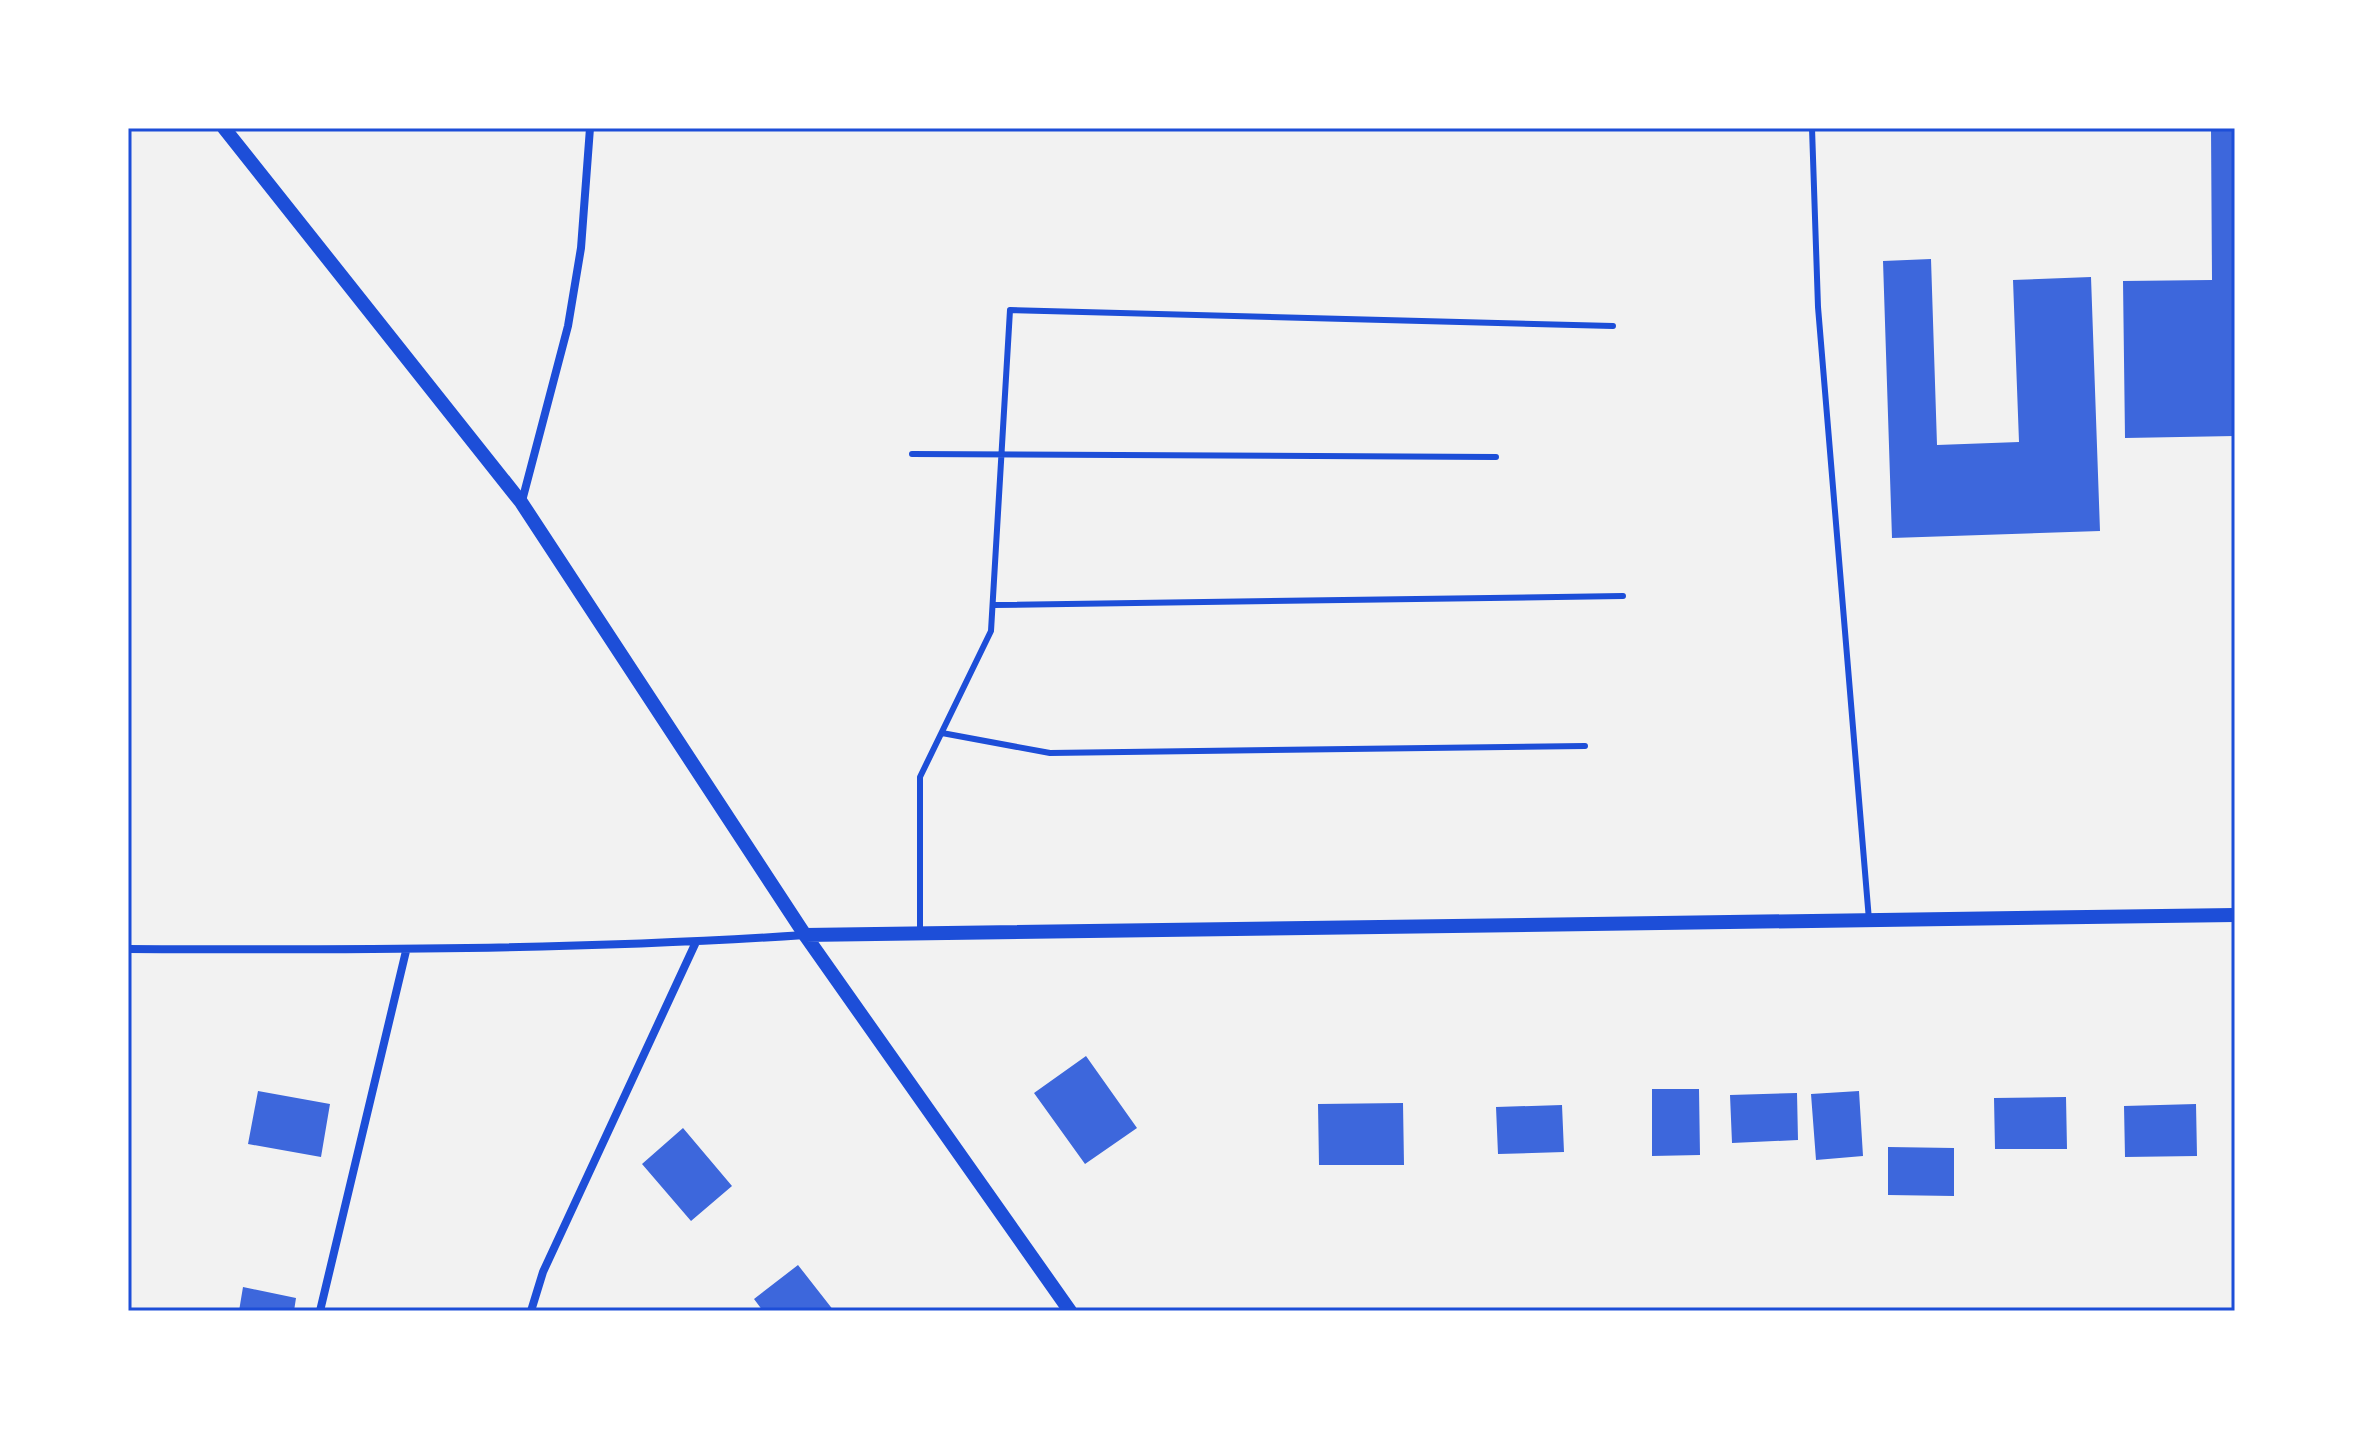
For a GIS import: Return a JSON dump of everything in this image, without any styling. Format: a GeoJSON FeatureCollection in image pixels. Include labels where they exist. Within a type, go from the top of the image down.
{"type":"FeatureCollection","features":[{"type":"Feature","properties":{"kind":"street"},"geometry":{"type":"LineString","coordinates":[[224,128],[521,502],[805,935],[1070,1311]]}},
{"type":"Feature","properties":{"kind":"street"},"geometry":{"type":"LineString","coordinates":[[521,502],[568,326],[581,248],[590,128]]}},
{"type":"Feature","properties":{"kind":"street"},"geometry":{"type":"LineString","coordinates":[[128,949],[406,951],[696,942],[805,935],[2235,915]]}},
{"type":"Feature","properties":{"kind":"street"},"geometry":{"type":"LineString","coordinates":[[531,1311],[543,1272],[696,942]]}},
{"type":"Feature","properties":{"kind":"street"},"geometry":{"type":"LineString","coordinates":[[320,1311],[406,951]]}},
{"type":"Feature","properties":{"kind":"lane"},"geometry":{"type":"LineString","coordinates":[[1812,128],[1818,307],[1869,920]]}},
{"type":"Feature","properties":{"kind":"lane"},"geometry":{"type":"LineString","coordinates":[[920,934],[920,777],[991,631],[1010,310],[1613,326]]}},
{"type":"Feature","properties":{"kind":"lane"},"geometry":{"type":"LineString","coordinates":[[912,454],[1496,457]]}},
{"type":"Feature","properties":{"kind":"lane"},"geometry":{"type":"LineString","coordinates":[[993,605],[1623,596]]}},
{"type":"Feature","properties":{"kind":"lane"},"geometry":{"type":"LineString","coordinates":[[942,733],[1050,753],[1585,746]]}},
{"type":"Feature","properties":{"kind":"building"},"geometry":{"type":"Polygon","coordinates":[[[2211,128],[2235,128],[2235,436],[2125,438],[2123,281],[2212,280],[2211,128]]]}},
{"type":"Feature","properties":{"kind":"building"},"geometry":{"type":"Polygon","coordinates":[[[1931,259],[1937,445],[2019,442],[2013,280],[2091,277],[2100,531],[1892,538],[1883,261],[1931,259]]]}},
{"type":"Feature","properties":{"kind":"building"},"geometry":{"type":"Polygon","coordinates":[[[1086,1056],[1137,1128],[1085,1164],[1034,1093],[1086,1056]]]}},
{"type":"Feature","properties":{"kind":"building"},"geometry":{"type":"Polygon","coordinates":[[[1652,1089],[1699,1089],[1700,1155],[1652,1156],[1652,1089]]]}},
{"type":"Feature","properties":{"kind":"building"},"geometry":{"type":"Polygon","coordinates":[[[258,1091],[330,1104],[321,1157],[248,1144],[258,1091]]]}},
{"type":"Feature","properties":{"kind":"building"},"geometry":{"type":"Polygon","coordinates":[[[1859,1091],[1863,1156],[1816,1160],[1811,1094],[1859,1091]]]}},
{"type":"Feature","properties":{"kind":"building"},"geometry":{"type":"Polygon","coordinates":[[[1797,1093],[1798,1140],[1732,1143],[1730,1095],[1797,1093]]]}},
{"type":"Feature","properties":{"kind":"building"},"geometry":{"type":"Polygon","coordinates":[[[2066,1097],[2067,1149],[1995,1149],[1994,1098],[2066,1097]]]}},
{"type":"Feature","properties":{"kind":"building"},"geometry":{"type":"Polygon","coordinates":[[[1403,1103],[1404,1165],[1319,1165],[1318,1104],[1403,1103]]]}},
{"type":"Feature","properties":{"kind":"building"},"geometry":{"type":"Polygon","coordinates":[[[2196,1104],[2197,1156],[2125,1157],[2124,1106],[2196,1104]]]}},
{"type":"Feature","properties":{"kind":"building"},"geometry":{"type":"Polygon","coordinates":[[[1562,1105],[1564,1152],[1498,1154],[1496,1107],[1562,1105]]]}},
{"type":"Feature","properties":{"kind":"building"},"geometry":{"type":"Polygon","coordinates":[[[683,1128],[732,1186],[691,1221],[642,1164],[683,1128]]]}},
{"type":"Feature","properties":{"kind":"building"},"geometry":{"type":"Polygon","coordinates":[[[1888,1147],[1954,1148],[1954,1196],[1888,1195],[1888,1147]]]}},
{"type":"Feature","properties":{"kind":"building"},"geometry":{"type":"Polygon","coordinates":[[[798,1265],[834,1311],[763,1311],[754,1299],[798,1265]]]}},
{"type":"Feature","properties":{"kind":"building"},"geometry":{"type":"Polygon","coordinates":[[[243,1287],[296,1298],[294,1311],[239,1311],[243,1287]]]}}]}
